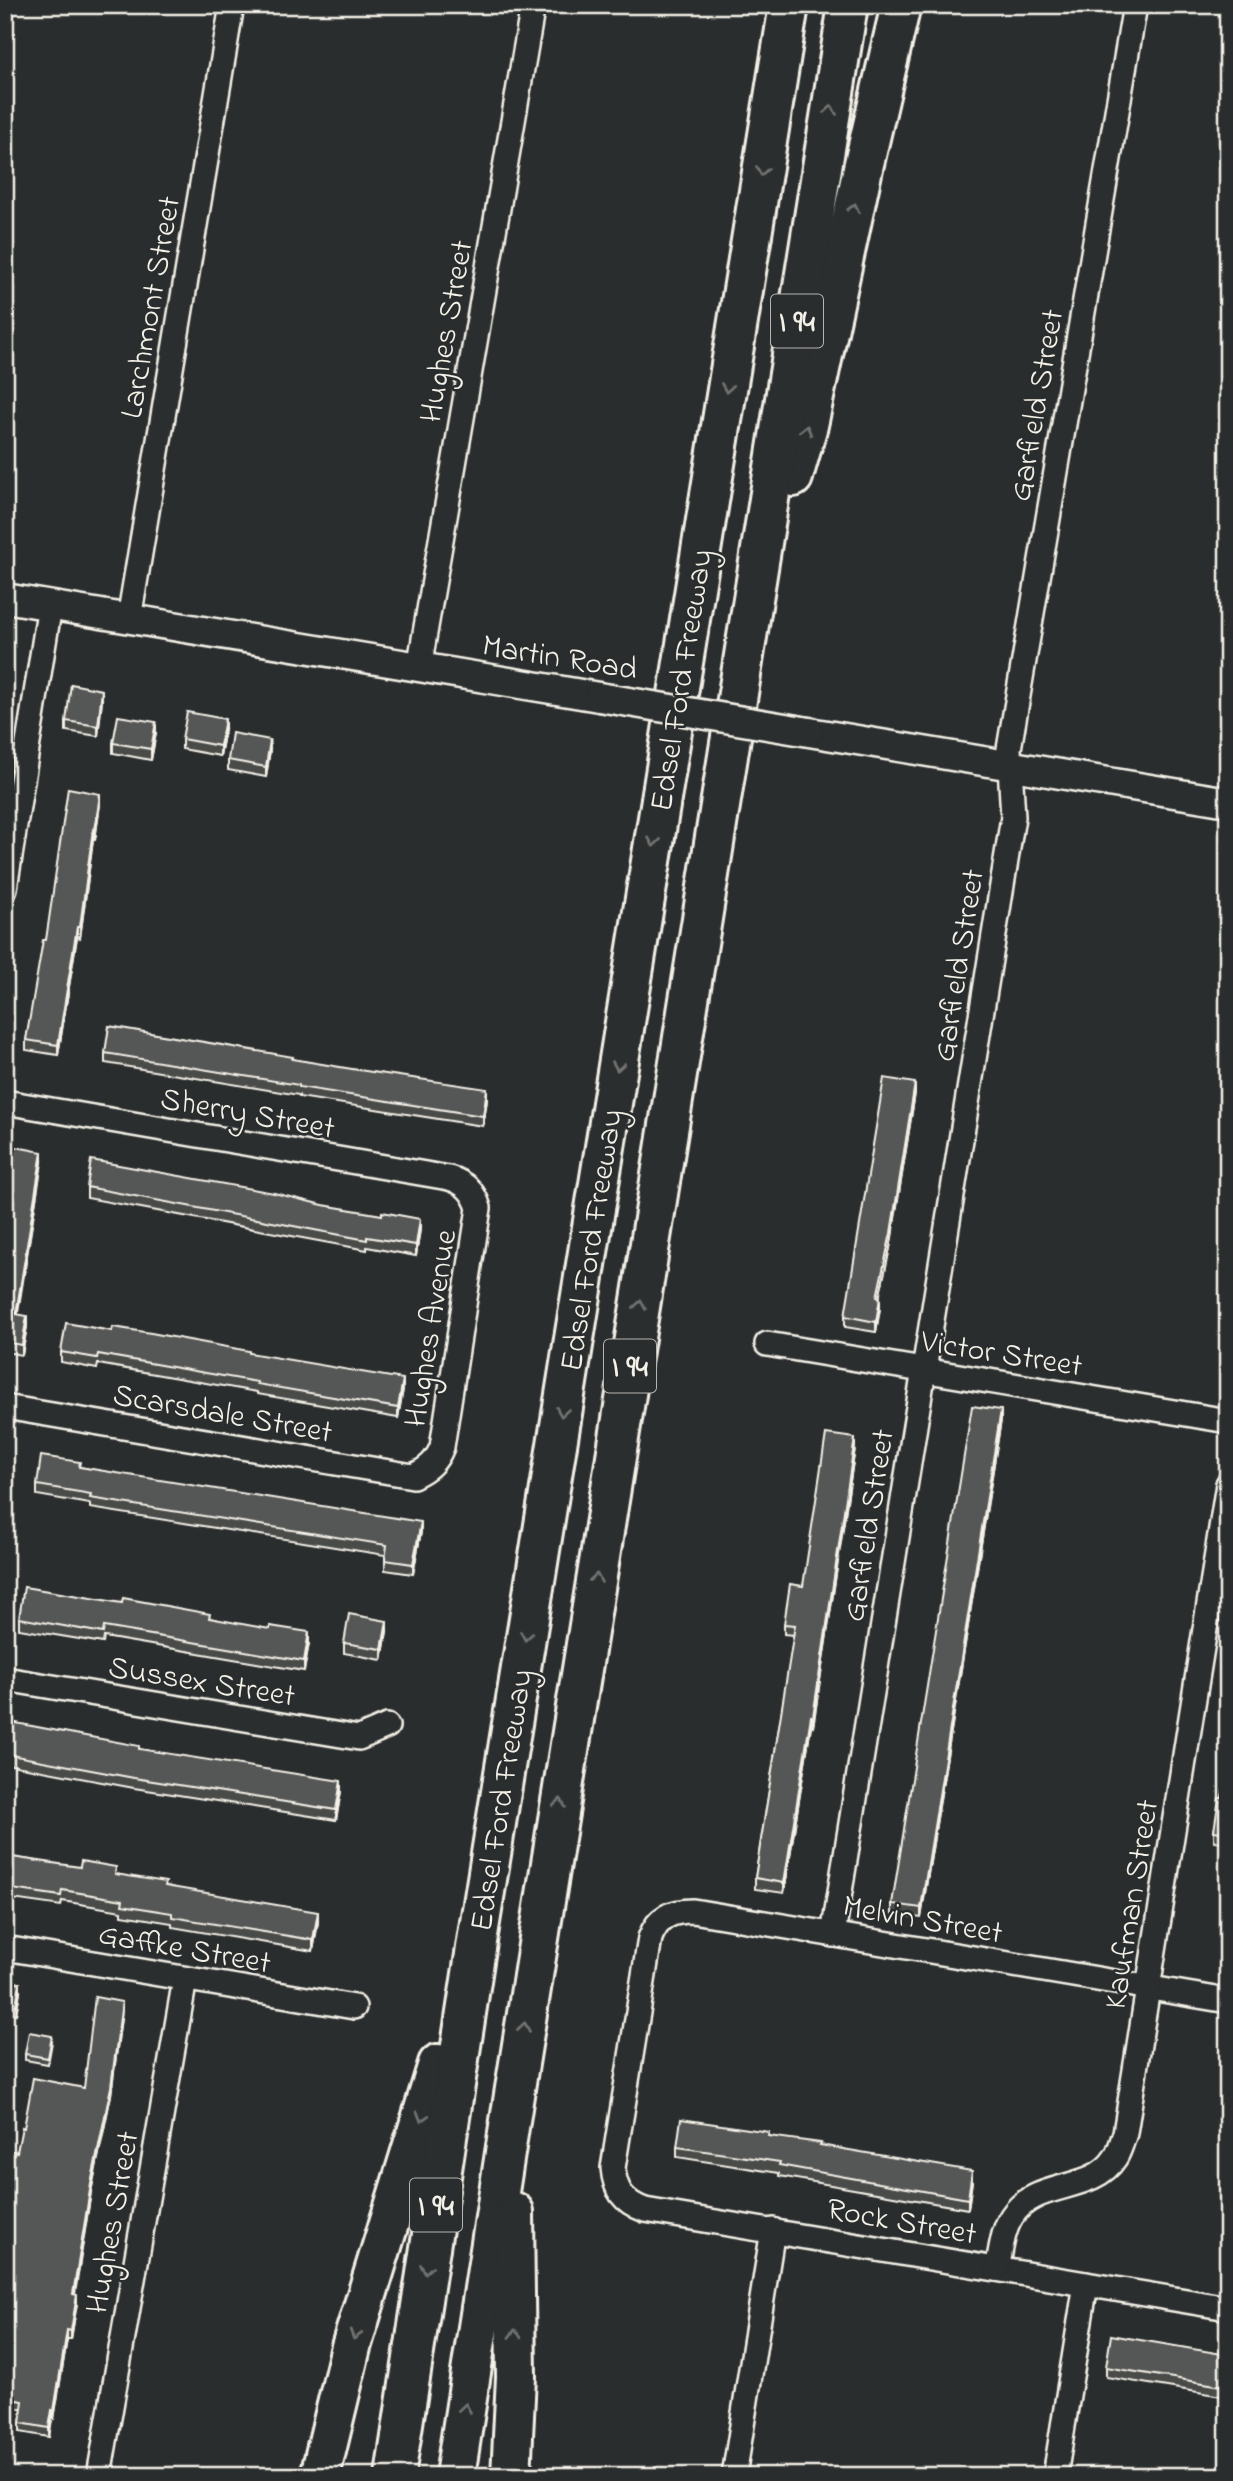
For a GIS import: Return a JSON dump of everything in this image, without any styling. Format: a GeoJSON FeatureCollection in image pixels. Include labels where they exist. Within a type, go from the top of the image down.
{"type":"FeatureCollection","features":[{"type":"Feature","properties":{"kind":"highway"},"geometry":{"type":"LineString","coordinates":[[765,5],[777,80]]}},
{"type":"Feature","properties":{"kind":"highway","name":"Edsel Ford Freeway"},"geometry":{"type":"LineString","coordinates":[[395,2476],[478,1935],[789,5]]}},
{"type":"Feature","properties":{"kind":"highway","name":"Edsel Ford Freeway"},"geometry":{"type":"LineString","coordinates":[[455,2476],[848,5]]}},
{"type":"Feature","properties":{"kind":"highway"},"geometry":{"type":"LineString","coordinates":[[746,637],[808,425],[901,5]]}},
{"type":"Feature","properties":{"kind":"highway"},"geometry":{"type":"LineString","coordinates":[[320,2476],[351,2347],[478,1935]]}},
{"type":"Feature","properties":{"kind":"highway"},"geometry":{"type":"LineString","coordinates":[[511,2476],[516,2377],[514,2095]]}},
{"type":"Feature","properties":{"kind":"street","name":"Larchmont Street"},"geometry":{"type":"LineString","coordinates":[[129,619],[232,5]]}},
{"type":"Feature","properties":{"kind":"street","name":"Hughes Street"},"geometry":{"type":"LineString","coordinates":[[419,668],[533,5]]}},
{"type":"Feature","properties":{"kind":"street","name":"Garfield Street"},"geometry":{"type":"LineString","coordinates":[[833,1935],[1013,817],[1009,749],[1135,5]]}},
{"type":"Feature","properties":{"kind":"street","name":"Martin Road"},"geometry":{"type":"LineString","coordinates":[[5,598],[1228,802]]}},
{"type":"Feature","properties":{"kind":"street"},"geometry":{"type":"LineString","coordinates":[[5,888],[50,605]]}},
{"type":"Feature","properties":{"kind":"street","name":"Sherry Street"},"geometry":{"type":"LineString","coordinates":[[5,1102],[449,1178],[468,1187],[475,1196]]}},
{"type":"Feature","properties":{"kind":"street","name":"Hughes Avenue"},"geometry":{"type":"LineString","coordinates":[[428,1468],[442,1447],[478,1218],[479,1208],[475,1196]]}},
{"type":"Feature","properties":{"kind":"street","name":"Victor Street"},"geometry":{"type":"LineString","coordinates":[[766,1344],[1228,1421]]}},
{"type":"Feature","properties":{"kind":"street","name":"Scarsdale Street"},"geometry":{"type":"LineString","coordinates":[[5,1407],[400,1475],[413,1476],[428,1468]]}},
{"type":"Feature","properties":{"kind":"street","name":"Kaufman Street"},"geometry":{"type":"LineString","coordinates":[[997,2269],[1006,2229],[1018,2208],[1049,2190],[1093,2177],[1109,2166],[1116,2157],[1125,2133],[1228,1484]]}},
{"type":"Feature","properties":{"kind":"street","name":"Sussex Street"},"geometry":{"type":"LineString","coordinates":[[5,1679],[359,1738],[387,1726]]}},
{"type":"Feature","properties":{"kind":"street","name":"Melvin Street"},"geometry":{"type":"LineString","coordinates":[[629,2076],[653,1929],[667,1915],[681,1911],[1228,2001]]}},
{"type":"Feature","properties":{"kind":"street","name":"Gaffke Street"},"geometry":{"type":"LineString","coordinates":[[5,1948],[354,2007]]}},
{"type":"Feature","properties":{"kind":"street","name":"Hughes Street"},"geometry":{"type":"LineString","coordinates":[[99,2476],[185,1979]]}},
{"type":"Feature","properties":{"kind":"street","name":"Rock Street"},"geometry":{"type":"LineString","coordinates":[[629,2076],[613,2168],[615,2184],[623,2198],[633,2206],[1228,2308]]}},
{"type":"Feature","properties":{"kind":"street"},"geometry":{"type":"LineString","coordinates":[[734,2476],[773,2230]]}},
{"type":"Feature","properties":{"kind":"street"},"geometry":{"type":"LineString","coordinates":[[1055,2476],[1086,2284]]}},
{"type":"Feature","properties":{"kind":"building"},"geometry":{"type":"Polygon","coordinates":[[[5,70],[10,71],[5,99],[5,70]]]}},
{"type":"Feature","properties":{"kind":"building"},"geometry":{"type":"Polygon","coordinates":[[[71,684],[102,690],[98,726],[66,721],[71,684]]]}},
{"type":"Feature","properties":{"kind":"building"},"geometry":{"type":"Polygon","coordinates":[[[187,712],[225,719],[220,746],[182,739],[187,712]]]}},
{"type":"Feature","properties":{"kind":"building"},"geometry":{"type":"Polygon","coordinates":[[[118,716],[156,722],[151,749],[113,743],[118,716]]]}},
{"type":"Feature","properties":{"kind":"building"},"geometry":{"type":"Polygon","coordinates":[[[232,733],[270,740],[266,767],[228,760],[232,733]]]}},
{"type":"Feature","properties":{"kind":"building"},"geometry":{"type":"Polygon","coordinates":[[[68,788],[100,794],[80,927],[77,927],[58,1045],[26,1040],[43,940],[46,940],[68,788]]]}},
{"type":"Feature","properties":{"kind":"building"},"geometry":{"type":"Polygon","coordinates":[[[109,1026],[352,1069],[487,1089],[483,1116],[105,1053],[109,1026]]]}},
{"type":"Feature","properties":{"kind":"building"},"geometry":{"type":"Polygon","coordinates":[[[884,1078],[915,1083],[891,1233],[877,1297],[880,1298],[876,1322],[845,1316],[884,1078]]]}},
{"type":"Feature","properties":{"kind":"building"},"geometry":{"type":"Polygon","coordinates":[[[11,1146],[42,1152],[16,1314],[27,1316],[22,1345],[5,1342],[5,1179],[11,1146]]]}},
{"type":"Feature","properties":{"kind":"building"},"geometry":{"type":"Polygon","coordinates":[[[91,1160],[274,1193],[323,1205],[420,1219],[416,1245],[367,1237],[367,1240],[87,1187],[91,1160]]]}},
{"type":"Feature","properties":{"kind":"building"},"geometry":{"type":"Polygon","coordinates":[[[66,1323],[112,1331],[113,1327],[151,1333],[403,1379],[398,1408],[98,1354],[97,1358],[61,1352],[66,1323]]]}},
{"type":"Feature","properties":{"kind":"building"},"geometry":{"type":"Polygon","coordinates":[[[972,1406],[1001,1410],[921,1908],[892,1904],[972,1406]]]}},
{"type":"Feature","properties":{"kind":"building"},"geometry":{"type":"Polygon","coordinates":[[[826,1434],[855,1438],[813,1717],[811,1716],[784,1883],[755,1878],[795,1625],[784,1624],[790,1584],[803,1586],[826,1434]]]}},
{"type":"Feature","properties":{"kind":"building"},"geometry":{"type":"Polygon","coordinates":[[[41,1456],[80,1462],[79,1467],[421,1522],[413,1564],[385,1560],[387,1545],[90,1498],[91,1494],[37,1485],[41,1456]]]}},
{"type":"Feature","properties":{"kind":"building"},"geometry":{"type":"Polygon","coordinates":[[[24,1587],[122,1603],[123,1598],[210,1614],[209,1618],[270,1629],[270,1626],[309,1632],[304,1661],[104,1627],[103,1633],[19,1618],[24,1587]]]}},
{"type":"Feature","properties":{"kind":"building"},"geometry":{"type":"Polygon","coordinates":[[[349,1614],[387,1621],[382,1649],[344,1643],[349,1614]]]}},
{"type":"Feature","properties":{"kind":"building"},"geometry":{"type":"Polygon","coordinates":[[[5,1721],[139,1746],[139,1749],[341,1781],[336,1810],[134,1778],[5,1754],[5,1721]]]}},
{"type":"Feature","properties":{"kind":"building"},"geometry":{"type":"Polygon","coordinates":[[[1228,1768],[1228,1833],[1214,1831],[1219,1798],[1222,1798],[1228,1768]]]}},
{"type":"Feature","properties":{"kind":"building"},"geometry":{"type":"Polygon","coordinates":[[[5,1856],[80,1867],[81,1861],[116,1867],[115,1874],[166,1882],[165,1886],[318,1912],[313,1940],[172,1917],[172,1913],[122,1905],[123,1900],[62,1890],[61,1896],[5,1888],[5,1856]]]}},
{"type":"Feature","properties":{"kind":"building"},"geometry":{"type":"Polygon","coordinates":[[[5,1980],[20,1983],[16,2005],[5,2003],[5,1980]]]}},
{"type":"Feature","properties":{"kind":"building"},"geometry":{"type":"Polygon","coordinates":[[[95,1997],[122,2002],[111,2087],[91,2184],[73,2294],[77,2295],[71,2331],[67,2330],[49,2428],[20,2423],[23,2401],[5,2398],[5,2150],[17,2152],[33,2078],[84,2088],[95,1997]]]}},
{"type":"Feature","properties":{"kind":"building"},"geometry":{"type":"Polygon","coordinates":[[[29,2032],[52,2036],[48,2058],[25,2054],[29,2032]]]}},
{"type":"Feature","properties":{"kind":"building"},"geometry":{"type":"Polygon","coordinates":[[[681,2119],[769,2132],[768,2136],[972,2171],[968,2199],[779,2165],[780,2162],[677,2147],[681,2119]]]}},
{"type":"Feature","properties":{"kind":"building"},"geometry":{"type":"Polygon","coordinates":[[[1111,2335],[1228,2355],[1228,2387],[1106,2367],[1111,2335]]]}}]}
